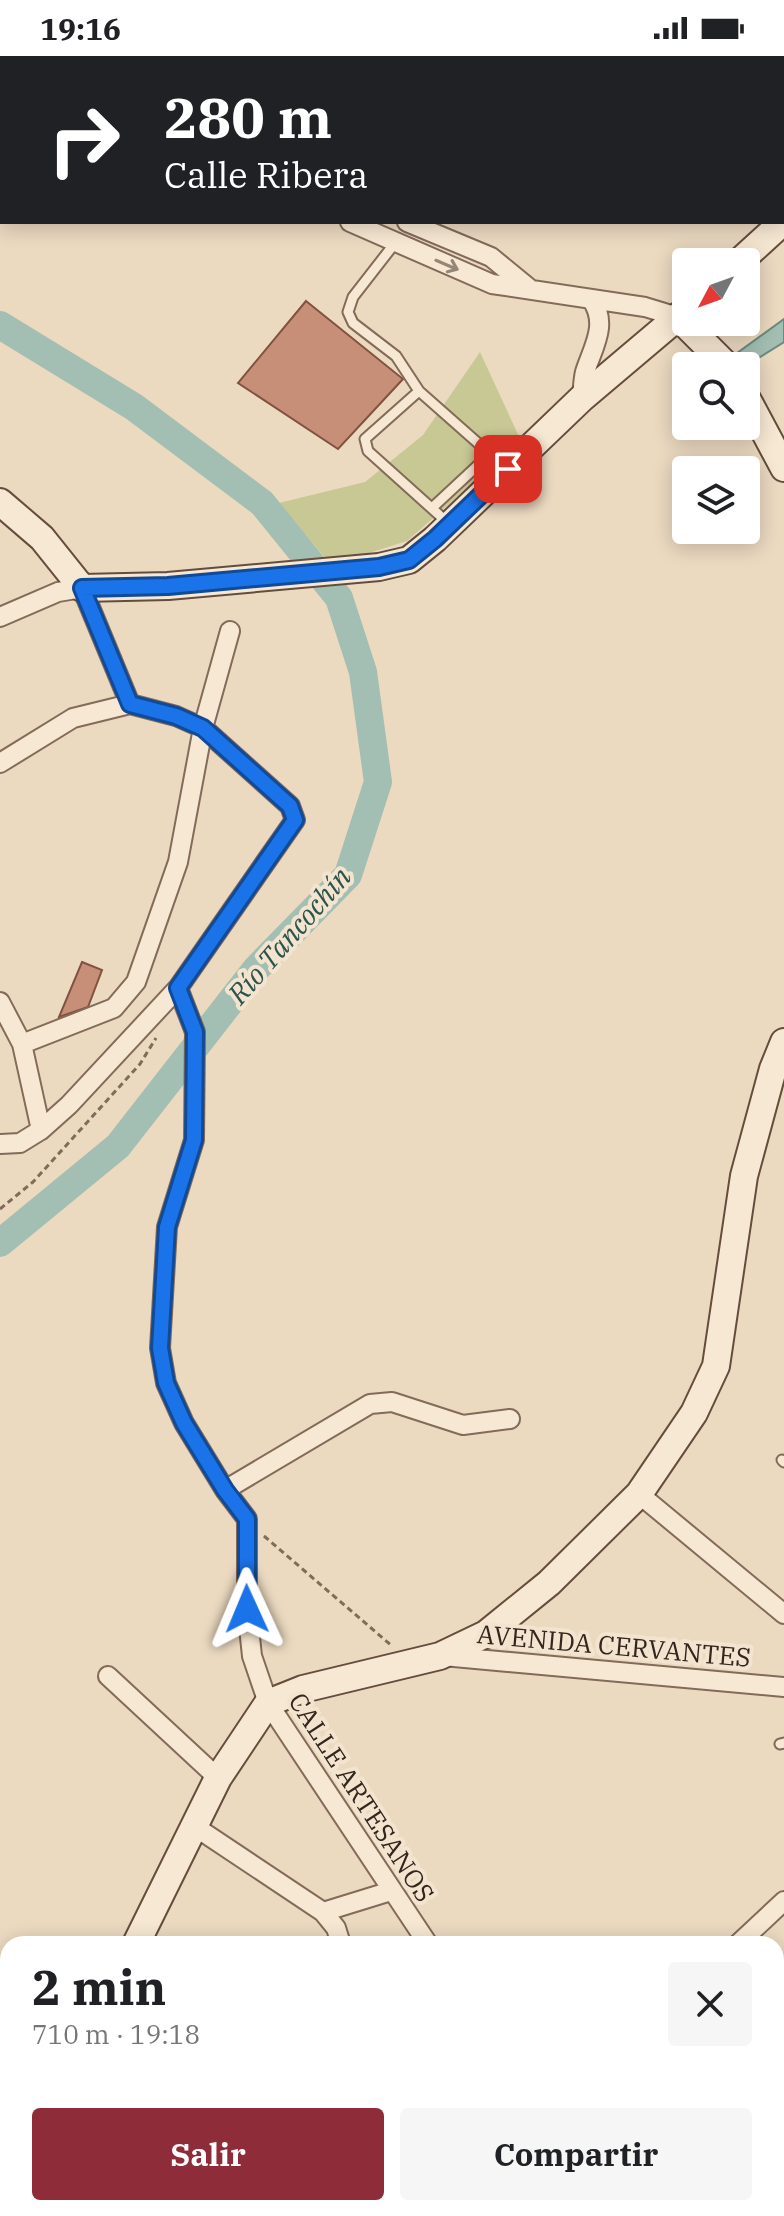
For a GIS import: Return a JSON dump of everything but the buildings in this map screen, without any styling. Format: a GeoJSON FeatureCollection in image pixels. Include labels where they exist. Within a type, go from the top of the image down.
{"type":"FeatureCollection","features":[{"type":"Feature","properties":{"kind":"street"},"geometry":{"type":"LineString","coordinates":[[354,224],[492,284],[672,312]]}},
{"type":"Feature","properties":{"kind":"street"},"geometry":{"type":"LineString","coordinates":[[395,243],[406,224]]}},
{"type":"Feature","properties":{"kind":"street"},"geometry":{"type":"LineString","coordinates":[[412,224],[491,257],[530,289]]}},
{"type":"Feature","properties":{"kind":"street"},"geometry":{"type":"LineString","coordinates":[[754,248],[781,224]]}},
{"type":"Feature","properties":{"kind":"street"},"geometry":{"type":"LineString","coordinates":[[582,398],[584,376],[600,332],[599,315],[591,299]]}},
{"type":"Feature","properties":{"kind":"street"},"geometry":{"type":"LineString","coordinates":[[0,617],[58,592],[82,588],[168,586],[379,567],[409,560],[441,516],[499,462],[672,322]]}},
{"type":"Feature","properties":{"kind":"street"},"geometry":{"type":"LineString","coordinates":[[701,336],[715,352]]}},
{"type":"Feature","properties":{"kind":"street"},"geometry":{"type":"LineString","coordinates":[[760,420],[782,456]]}},
{"type":"Feature","properties":{"kind":"street"},"geometry":{"type":"LineString","coordinates":[[0,502],[42,538],[82,588],[130,704]]}},
{"type":"Feature","properties":{"kind":"street"},"geometry":{"type":"LineString","coordinates":[[22,1044],[114,1008],[136,982],[178,862],[203,728],[230,631]]}},
{"type":"Feature","properties":{"kind":"street"},"geometry":{"type":"LineString","coordinates":[[0,763],[73,718],[130,704],[176,716],[203,728],[290,806],[295,820],[178,988],[69,1105],[41,1130],[20,1143],[1,1145]]}},
{"type":"Feature","properties":{"kind":"street"},"geometry":{"type":"LineString","coordinates":[[178,988],[195,1032],[194,1140],[167,1227],[160,1348],[166,1383],[184,1423],[225,1490],[247,1519]]}},
{"type":"Feature","properties":{"kind":"street"},"geometry":{"type":"LineString","coordinates":[[0,1002],[22,1044],[41,1130]]}},
{"type":"Feature","properties":{"kind":"street"},"geometry":{"type":"LineString","coordinates":[[140,1936],[218,1778],[268,1703],[303,1689],[440,1656],[486,1634],[549,1583],[639,1494],[694,1413],[716,1366],[744,1176],[778,1072],[784,1042]]}},
{"type":"Feature","properties":{"kind":"street"},"geometry":{"type":"LineString","coordinates":[[225,1490],[370,1404],[392,1402],[463,1425],[510,1419]]}},
{"type":"Feature","properties":{"kind":"street"},"geometry":{"type":"LineString","coordinates":[[639,1494],[784,1614]]}},
{"type":"Feature","properties":{"kind":"street","name":"CALLE ARTESANOS"},"geometry":{"type":"LineString","coordinates":[[247,1519],[247,1609],[252,1656],[268,1703],[422,1936]]}},
{"type":"Feature","properties":{"kind":"street","name":"AVENIDA CERVANTES"},"geometry":{"type":"LineString","coordinates":[[440,1656],[784,1687]]}},
{"type":"Feature","properties":{"kind":"street"},"geometry":{"type":"LineString","coordinates":[[108,1676],[218,1778]]}},
{"type":"Feature","properties":{"kind":"street"},"geometry":{"type":"LineString","coordinates":[[194,1826],[323,1912],[338,1936]]}},
{"type":"Feature","properties":{"kind":"street"},"geometry":{"type":"LineString","coordinates":[[323,1912],[391,1891]]}},
{"type":"Feature","properties":{"kind":"street"},"geometry":{"type":"LineString","coordinates":[[747,1936],[784,1901]]}},
{"type":"Feature","properties":{"kind":"lane"},"geometry":{"type":"LineString","coordinates":[[395,243],[353,297],[348,312],[353,323],[396,356],[419,391],[499,462]]}},
{"type":"Feature","properties":{"kind":"lane"},"geometry":{"type":"LineString","coordinates":[[419,391],[365,439],[364,445],[441,516]]}},
{"type":"Feature","properties":{"kind":"path"},"geometry":{"type":"LineString","coordinates":[[0,1209],[33,1182],[130,1076],[157,1037]]}},
{"type":"Feature","properties":{"kind":"path"},"geometry":{"type":"LineString","coordinates":[[247,1519],[410,1661]]}},
{"type":"Feature","properties":{"kind":"green space"},"geometry":{"type":"Polygon","coordinates":[[[480,352],[521,441],[407,541],[331,565],[279,503],[365,482],[423,435],[480,352]]]}},
{"type":"Feature","properties":{"kind":"shaded area"},"geometry":{"type":"Polygon","coordinates":[[[784,319],[784,342],[760,357],[760,352],[739,352],[784,319]]]}},
{"type":"Feature","properties":{"kind":"waterway","name":"Río Tancochín"},"geometry":{"type":"LineString","coordinates":[[0,325],[134,407],[262,503],[339,598],[363,672],[378,782],[348,875],[256,969],[118,1146],[0,1243]]}},
{"type":"Feature","properties":{"kind":"route"},"geometry":{"type":"LineString","coordinates":[[247,1609],[247,1519],[225,1490],[184,1423],[166,1383],[160,1348],[167,1227],[194,1140],[195,1032],[178,988],[295,820],[295,814],[290,806],[203,728],[176,716],[130,704],[82,588],[168,586],[379,567],[409,560],[508,469]]}}]}
